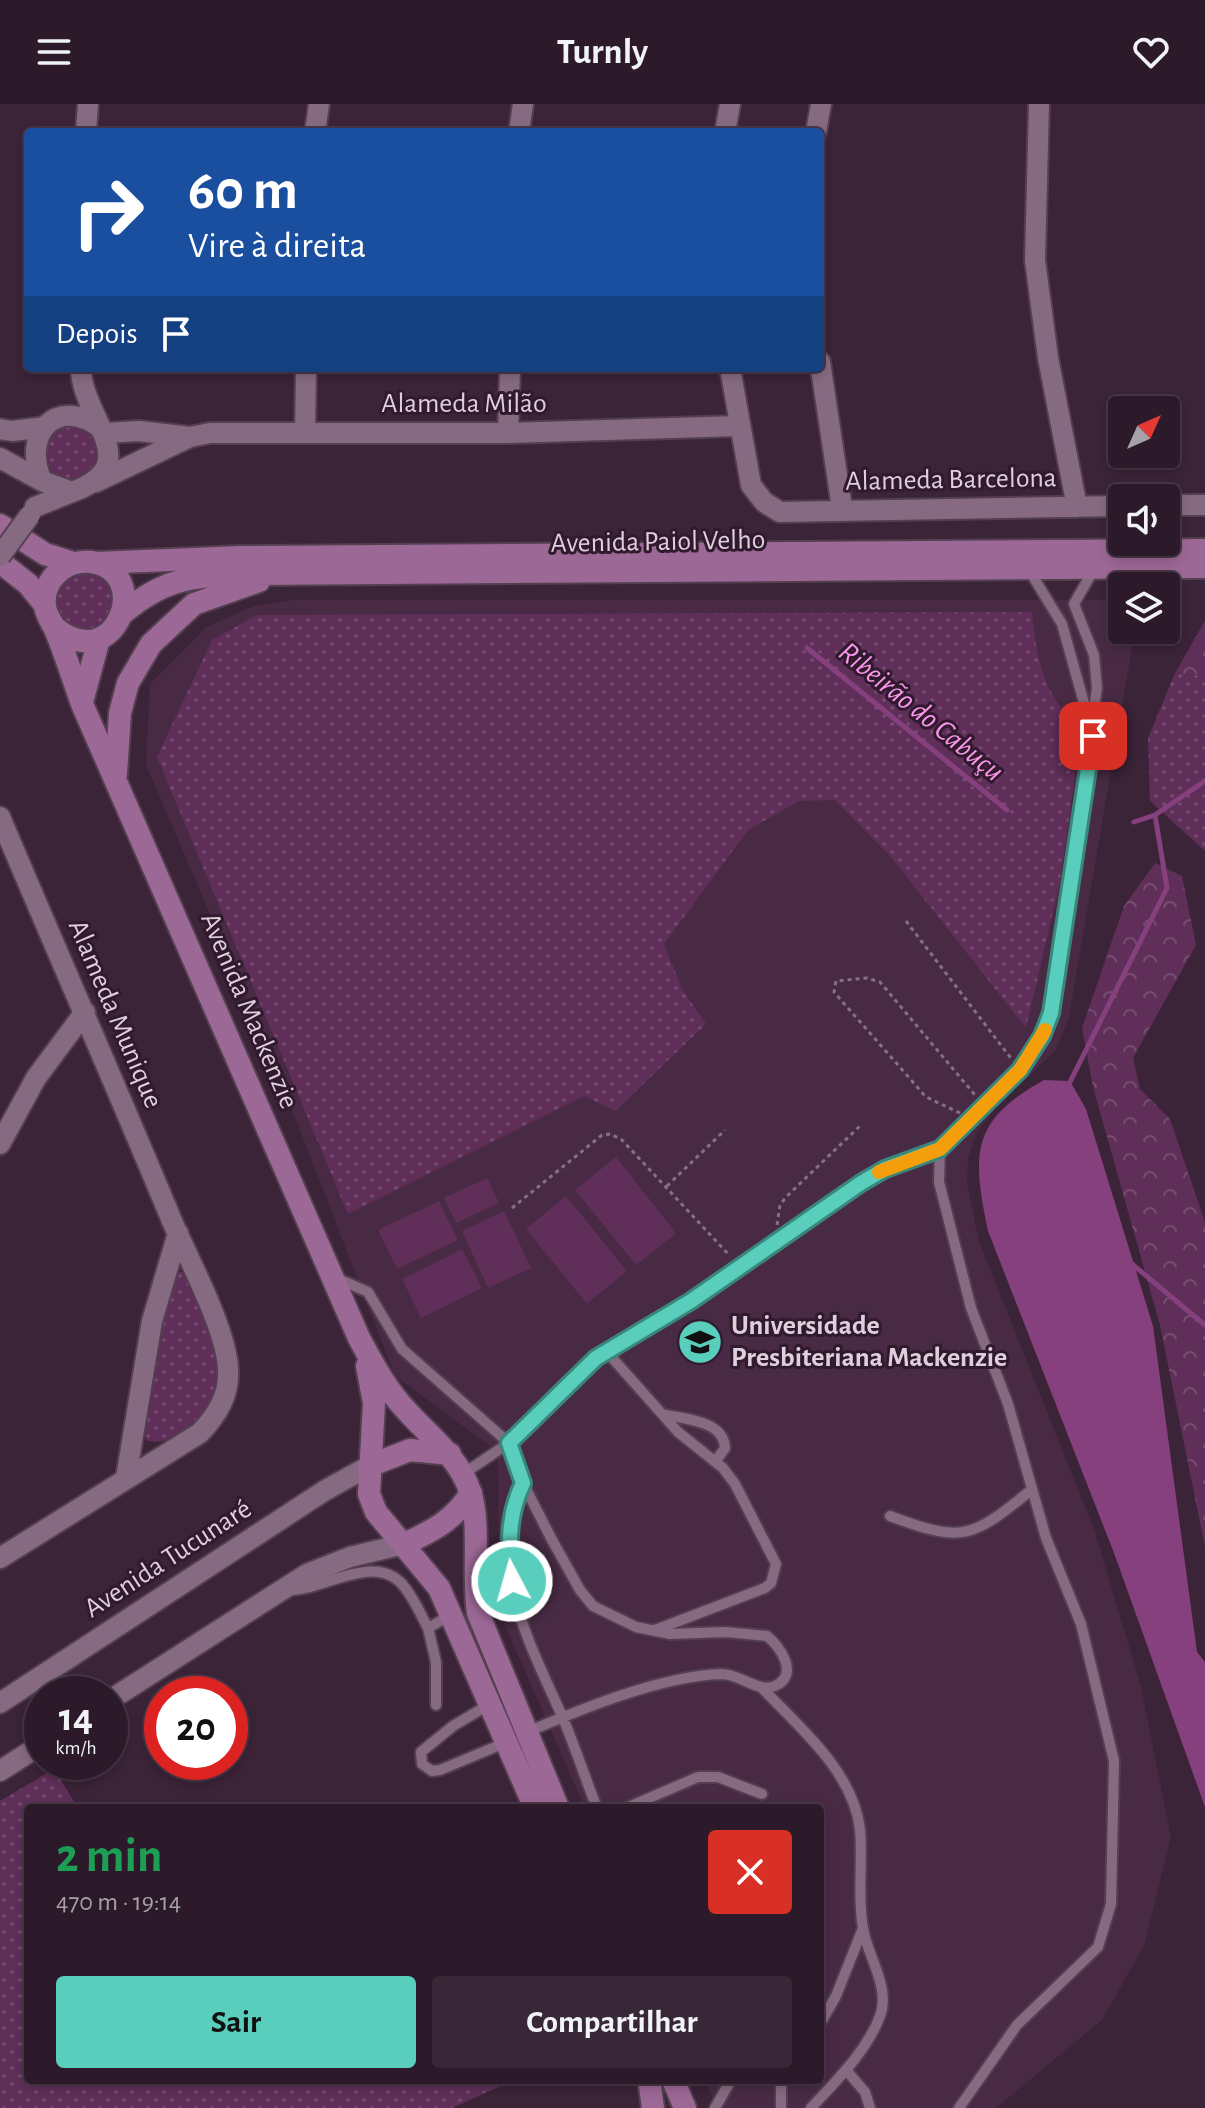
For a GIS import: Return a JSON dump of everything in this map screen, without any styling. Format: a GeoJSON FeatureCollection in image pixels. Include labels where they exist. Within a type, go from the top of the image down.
{"type":"FeatureCollection","features":[{"type":"Feature","properties":{"kind":"main road"},"geometry":{"type":"LineString","coordinates":[[0,525],[45,554],[73,563],[96,563],[117,578],[125,601],[123,613]]}},
{"type":"Feature","properties":{"kind":"main road","name":"Avenida Paiol Velho"},"geometry":{"type":"LineString","coordinates":[[96,563],[241,557],[1205,550]]}},
{"type":"Feature","properties":{"kind":"main road"},"geometry":{"type":"LineString","coordinates":[[0,559],[28,584],[45,605],[54,627],[75,640],[99,639],[82,704]]}},
{"type":"Feature","properties":{"kind":"main road"},"geometry":{"type":"LineString","coordinates":[[45,605],[51,579],[73,563]]}},
{"type":"Feature","properties":{"kind":"main road","name":"Avenida Paiol Velho"},"geometry":{"type":"LineString","coordinates":[[99,639],[109,633],[123,613],[147,593],[188,577],[1205,567]]}},
{"type":"Feature","properties":{"kind":"main road"},"geometry":{"type":"LineString","coordinates":[[116,776],[120,713],[128,683],[151,644],[194,604],[272,577]]}},
{"type":"Feature","properties":{"kind":"main road","name":"Avenida Mackenzie"},"geometry":{"type":"LineString","coordinates":[[54,627],[82,704],[361,1342],[383,1382],[450,1454],[467,1484],[473,1583],[478,1613],[534,1804]]}},
{"type":"Feature","properties":{"kind":"main road","name":"Avenida Mackenzie"},"geometry":{"type":"LineString","coordinates":[[361,1342],[374,1403],[369,1494],[376,1512],[439,1588],[490,1704],[516,1737],[556,1804]]}},
{"type":"Feature","properties":{"kind":"main road"},"geometry":{"type":"LineString","coordinates":[[369,1466],[410,1450],[450,1454]]}},
{"type":"Feature","properties":{"kind":"main road"},"geometry":{"type":"LineString","coordinates":[[404,1544],[443,1525],[460,1509],[467,1484]]}},
{"type":"Feature","properties":{"kind":"main road"},"geometry":{"type":"LineString","coordinates":[[650,2084],[653,2108]]}},
{"type":"Feature","properties":{"kind":"main road"},"geometry":{"type":"LineString","coordinates":[[675,2084],[685,2108]]}},
{"type":"Feature","properties":{"kind":"street"},"geometry":{"type":"LineString","coordinates":[[86,128],[88,104]]}},
{"type":"Feature","properties":{"kind":"street"},"geometry":{"type":"LineString","coordinates":[[316,128],[319,104]]}},
{"type":"Feature","properties":{"kind":"street"},"geometry":{"type":"LineString","coordinates":[[520,128],[523,104]]}},
{"type":"Feature","properties":{"kind":"street"},"geometry":{"type":"LineString","coordinates":[[726,128],[730,104]]}},
{"type":"Feature","properties":{"kind":"street"},"geometry":{"type":"LineString","coordinates":[[817,128],[821,104]]}},
{"type":"Feature","properties":{"kind":"street"},"geometry":{"type":"LineString","coordinates":[[1039,104],[1035,260],[1048,358],[1077,507]]}},
{"type":"Feature","properties":{"kind":"street"},"geometry":{"type":"LineString","coordinates":[[0,559],[32,511],[43,482],[33,459],[34,446],[81,372]]}},
{"type":"Feature","properties":{"kind":"street"},"geometry":{"type":"LineString","coordinates":[[32,511],[96,482],[108,461],[104,431],[88,402],[81,372]]}},
{"type":"Feature","properties":{"kind":"street"},"geometry":{"type":"LineString","coordinates":[[305,432],[306,372]]}},
{"type":"Feature","properties":{"kind":"street"},"geometry":{"type":"LineString","coordinates":[[508,433],[510,372]]}},
{"type":"Feature","properties":{"kind":"street"},"geometry":{"type":"LineString","coordinates":[[731,372],[738,426]]}},
{"type":"Feature","properties":{"kind":"street"},"geometry":{"type":"LineString","coordinates":[[822,372],[842,508]]}},
{"type":"Feature","properties":{"kind":"street"},"geometry":{"type":"LineString","coordinates":[[0,429],[12,431],[81,415],[104,431]]}},
{"type":"Feature","properties":{"kind":"street","name":"Alameda Barcelona"},"geometry":{"type":"LineString","coordinates":[[738,426],[751,485],[764,502],[780,512],[842,508],[1108,506]]}},
{"type":"Feature","properties":{"kind":"street","name":"Alameda Milão"},"geometry":{"type":"LineString","coordinates":[[104,431],[150,431],[190,437],[241,431],[508,433],[738,426]]}},
{"type":"Feature","properties":{"kind":"street","name":"Alameda Milão"},"geometry":{"type":"LineString","coordinates":[[96,482],[190,437]]}},
{"type":"Feature","properties":{"kind":"street"},"geometry":{"type":"LineString","coordinates":[[0,458],[43,482],[72,492]]}},
{"type":"Feature","properties":{"kind":"street"},"geometry":{"type":"LineString","coordinates":[[1180,505],[1205,505]]}},
{"type":"Feature","properties":{"kind":"street","name":"Alameda Munique"},"geometry":{"type":"LineString","coordinates":[[0,817],[225,1348],[227,1385],[215,1417],[200,1433],[0,1558]]}},
{"type":"Feature","properties":{"kind":"street"},"geometry":{"type":"LineString","coordinates":[[0,1144],[36,1078],[85,1012]]}},
{"type":"Feature","properties":{"kind":"street"},"geometry":{"type":"LineString","coordinates":[[126,1478],[152,1321],[178,1233]]}},
{"type":"Feature","properties":{"kind":"street","name":"Avenida Tucunaré"},"geometry":{"type":"LineString","coordinates":[[0,1703],[324,1491],[369,1466]]}},
{"type":"Feature","properties":{"kind":"street"},"geometry":{"type":"LineString","coordinates":[[128,1688],[284,1588],[329,1564],[404,1544]]}},
{"type":"Feature","properties":{"kind":"street"},"geometry":{"type":"LineString","coordinates":[[0,1771],[24,1756]]}},
{"type":"Feature","properties":{"kind":"lane"},"geometry":{"type":"LineString","coordinates":[[467,1484],[577,1374],[606,1351],[691,1301],[780,1237],[885,1169],[940,1149],[1020,1070],[1038,1045],[1051,1013],[1093,736],[1097,688],[1095,660],[1075,601],[1095,567]]}},
{"type":"Feature","properties":{"kind":"lane"},"geometry":{"type":"LineString","coordinates":[[1028,568],[1062,624],[1093,736]]}},
{"type":"Feature","properties":{"kind":"lane"},"geometry":{"type":"LineString","coordinates":[[1062,624],[1078,615]]}},
{"type":"Feature","properties":{"kind":"lane"},"geometry":{"type":"LineString","coordinates":[[1074,666],[1095,660]]}},
{"type":"Feature","properties":{"kind":"lane"},"geometry":{"type":"LineString","coordinates":[[940,1149],[939,1182],[971,1308],[1008,1404],[1030,1491],[1081,1624],[1114,1761],[1111,1904],[1098,1947],[1017,2025],[959,2108]]}},
{"type":"Feature","properties":{"kind":"lane"},"geometry":{"type":"LineString","coordinates":[[331,1276],[368,1292],[402,1349],[509,1443],[523,1483],[573,1578],[593,1606],[636,1627],[653,1631],[767,1636],[777,1644],[787,1667],[783,1680],[774,1687],[761,1687],[724,1674],[672,1681],[562,1717],[440,1770],[432,1771],[422,1764],[421,1752],[432,1741],[490,1704]]}},
{"type":"Feature","properties":{"kind":"lane"},"geometry":{"type":"LineString","coordinates":[[606,1351],[662,1414],[715,1462],[741,1495],[776,1564],[775,1574],[765,1588],[653,1631]]}},
{"type":"Feature","properties":{"kind":"lane"},"geometry":{"type":"LineString","coordinates":[[662,1414],[708,1425],[719,1431],[725,1448],[715,1462]]}},
{"type":"Feature","properties":{"kind":"lane"},"geometry":{"type":"LineString","coordinates":[[523,1483],[510,1509],[508,1535],[515,1605],[531,1651],[598,1804]]}},
{"type":"Feature","properties":{"kind":"lane"},"geometry":{"type":"LineString","coordinates":[[890,1516],[937,1534],[964,1533],[998,1517],[1030,1491]]}},
{"type":"Feature","properties":{"kind":"lane"},"geometry":{"type":"LineString","coordinates":[[284,1588],[296,1590],[364,1571],[386,1574],[405,1586],[428,1628],[436,1662],[436,1705]]}},
{"type":"Feature","properties":{"kind":"lane"},"geometry":{"type":"LineString","coordinates":[[428,1628],[451,1615]]}},
{"type":"Feature","properties":{"kind":"lane"},"geometry":{"type":"LineString","coordinates":[[761,1687],[830,1763],[851,1799],[860,1828],[863,1928],[884,2000],[874,2030],[846,2070],[811,2108]]}},
{"type":"Feature","properties":{"kind":"lane"},"geometry":{"type":"LineString","coordinates":[[635,1804],[698,1777],[718,1777],[762,1794]]}},
{"type":"Feature","properties":{"kind":"lane"},"geometry":{"type":"LineString","coordinates":[[824,2017],[836,1996],[863,1928]]}},
{"type":"Feature","properties":{"kind":"lane"},"geometry":{"type":"LineString","coordinates":[[846,2070],[865,2092],[870,2108]]}},
{"type":"Feature","properties":{"kind":"lane"},"geometry":{"type":"LineString","coordinates":[[715,2108],[729,2084]]}},
{"type":"Feature","properties":{"kind":"lane"},"geometry":{"type":"LineString","coordinates":[[781,2084],[781,2108]]}},
{"type":"Feature","properties":{"kind":"path"},"geometry":{"type":"LineString","coordinates":[[906,921],[1020,1070]]}},
{"type":"Feature","properties":{"kind":"path"},"geometry":{"type":"LineString","coordinates":[[974,1117],[940,1106],[926,1097],[834,992],[836,981],[867,978],[880,982],[985,1107]]}},
{"type":"Feature","properties":{"kind":"path"},"geometry":{"type":"LineString","coordinates":[[780,1237],[777,1222],[780,1205],[862,1124]]}},
{"type":"Feature","properties":{"kind":"path"},"geometry":{"type":"LineString","coordinates":[[666,1187],[725,1130]]}},
{"type":"Feature","properties":{"kind":"path"},"geometry":{"type":"LineString","coordinates":[[512,1208],[602,1135],[611,1134],[622,1140],[740,1266]]}},
{"type":"Feature","properties":{"kind":"shaded area","name":"Universidade Presbiteriana Mackenzie"},"geometry":{"type":"Polygon","coordinates":[[[292,600],[1108,600],[1108,644],[1133,644],[1069,1017],[1056,1050],[991,1113],[977,1132],[968,1158],[967,1184],[979,1241],[1094,1529],[1141,1686],[1171,1837],[1144,1946],[1102,2020],[996,2108],[717,2108],[707,2084],[824,2084],[824,1804],[583,1804],[499,1612],[498,1452],[395,1376],[276,1068],[146,765],[150,684],[206,627],[254,606],[292,600]]]}},
{"type":"Feature","properties":{"kind":"shaded area"},"geometry":{"type":"Polygon","coordinates":[[[1044,1080],[1070,1081],[1086,1109],[1153,1326],[1197,1652],[1205,1662],[1205,1807],[1114,1553],[988,1231],[980,1181],[982,1142],[1002,1110],[1044,1080]]]}},
{"type":"Feature","properties":{"kind":"green space"},"geometry":{"type":"Polygon","coordinates":[[[71,424],[91,432],[99,452],[91,472],[71,480],[51,472],[43,452],[51,432],[71,424]]]}},
{"type":"Feature","properties":{"kind":"green space"},"geometry":{"type":"Polygon","coordinates":[[[85,567],[114,584],[116,614],[93,633],[64,626],[52,606],[56,584],[85,567]]]}},
{"type":"Feature","properties":{"kind":"green space"},"geometry":{"type":"Polygon","coordinates":[[[1032,612],[1044,677],[1058,704],[1081,733],[1060,882],[1026,1028],[891,857],[835,800],[799,801],[748,830],[664,944],[682,989],[706,1024],[615,1111],[584,1096],[348,1214],[157,757],[212,640],[257,615],[1032,612]]]}},
{"type":"Feature","properties":{"kind":"green space"},"geometry":{"type":"Polygon","coordinates":[[[1205,621],[1205,676],[1175,673],[1205,621]]]}},
{"type":"Feature","properties":{"kind":"green space"},"geometry":{"type":"Polygon","coordinates":[[[1175,673],[1205,676],[1205,851],[1150,801],[1148,738],[1175,673]]]}},
{"type":"Feature","properties":{"kind":"green space"},"geometry":{"type":"Polygon","coordinates":[[[1155,863],[1182,876],[1196,945],[1133,1058],[1140,1089],[1170,1119],[1205,1222],[1205,1547],[1160,1325],[1093,1087],[1082,1028],[1124,906],[1155,863]]]}},
{"type":"Feature","properties":{"kind":"green space"},"geometry":{"type":"Polygon","coordinates":[[[616,1157],[676,1233],[636,1265],[575,1190],[616,1157]]]}},
{"type":"Feature","properties":{"kind":"green space"},"geometry":{"type":"Polygon","coordinates":[[[487,1178],[499,1203],[456,1223],[444,1198],[487,1178]]]}},
{"type":"Feature","properties":{"kind":"green space"},"geometry":{"type":"Polygon","coordinates":[[[566,1196],[627,1271],[587,1304],[526,1229],[566,1196]]]}},
{"type":"Feature","properties":{"kind":"green space"},"geometry":{"type":"Polygon","coordinates":[[[439,1201],[458,1240],[397,1269],[378,1230],[439,1201]]]}},
{"type":"Feature","properties":{"kind":"green space"},"geometry":{"type":"Polygon","coordinates":[[[504,1211],[531,1268],[488,1288],[462,1231],[504,1211]]]}},
{"type":"Feature","properties":{"kind":"green space"},"geometry":{"type":"Polygon","coordinates":[[[462,1249],[482,1288],[421,1318],[402,1279],[462,1249]]]}},
{"type":"Feature","properties":{"kind":"green space"},"geometry":{"type":"Polygon","coordinates":[[[180,1272],[187,1272],[223,1367],[211,1413],[180,1434],[155,1442],[146,1440],[149,1378],[174,1277],[180,1272]]]}},
{"type":"Feature","properties":{"kind":"green space"},"geometry":{"type":"Polygon","coordinates":[[[35,1780],[61,1780],[76,1804],[24,1804],[24,2084],[505,2084],[452,2108],[0,2108],[0,1801],[35,1780]]]}},
{"type":"Feature","properties":{"kind":"waterway","name":"Ribeirão do Cabuçu"},"geometry":{"type":"LineString","coordinates":[[807,648],[1007,810]]}},
{"type":"Feature","properties":{"kind":"waterway","name":"Ribeirão do Cabuçu"},"geometry":{"type":"LineString","coordinates":[[1134,822],[1155,815],[1205,781]]}},
{"type":"Feature","properties":{"kind":"waterway"},"geometry":{"type":"LineString","coordinates":[[1067,1088],[1167,888],[1155,815]]}},
{"type":"Feature","properties":{"kind":"waterway"},"geometry":{"type":"LineString","coordinates":[[1132,1264],[1205,1325]]}},
{"type":"Feature","properties":{"kind":"slow traffic"},"geometry":{"type":"LineString","coordinates":[[879,1172],[917,1155],[940,1149],[1020,1070],[1045,1030]]}},
{"type":"Feature","properties":{"kind":"place","name":"Universidade Presbiteriana Mackenzie"},"geometry":{"type":"Point","coordinates":[700,1342]}},
{"type":"Feature","properties":{"kind":"route"},"geometry":{"type":"LineString","coordinates":[[512,1581],[508,1535],[510,1509],[523,1483],[509,1443],[577,1374],[596,1358],[691,1301],[813,1213],[861,1183],[917,1155],[940,1149],[1001,1091],[1033,1053],[1051,1013],[1093,736]]}}]}
